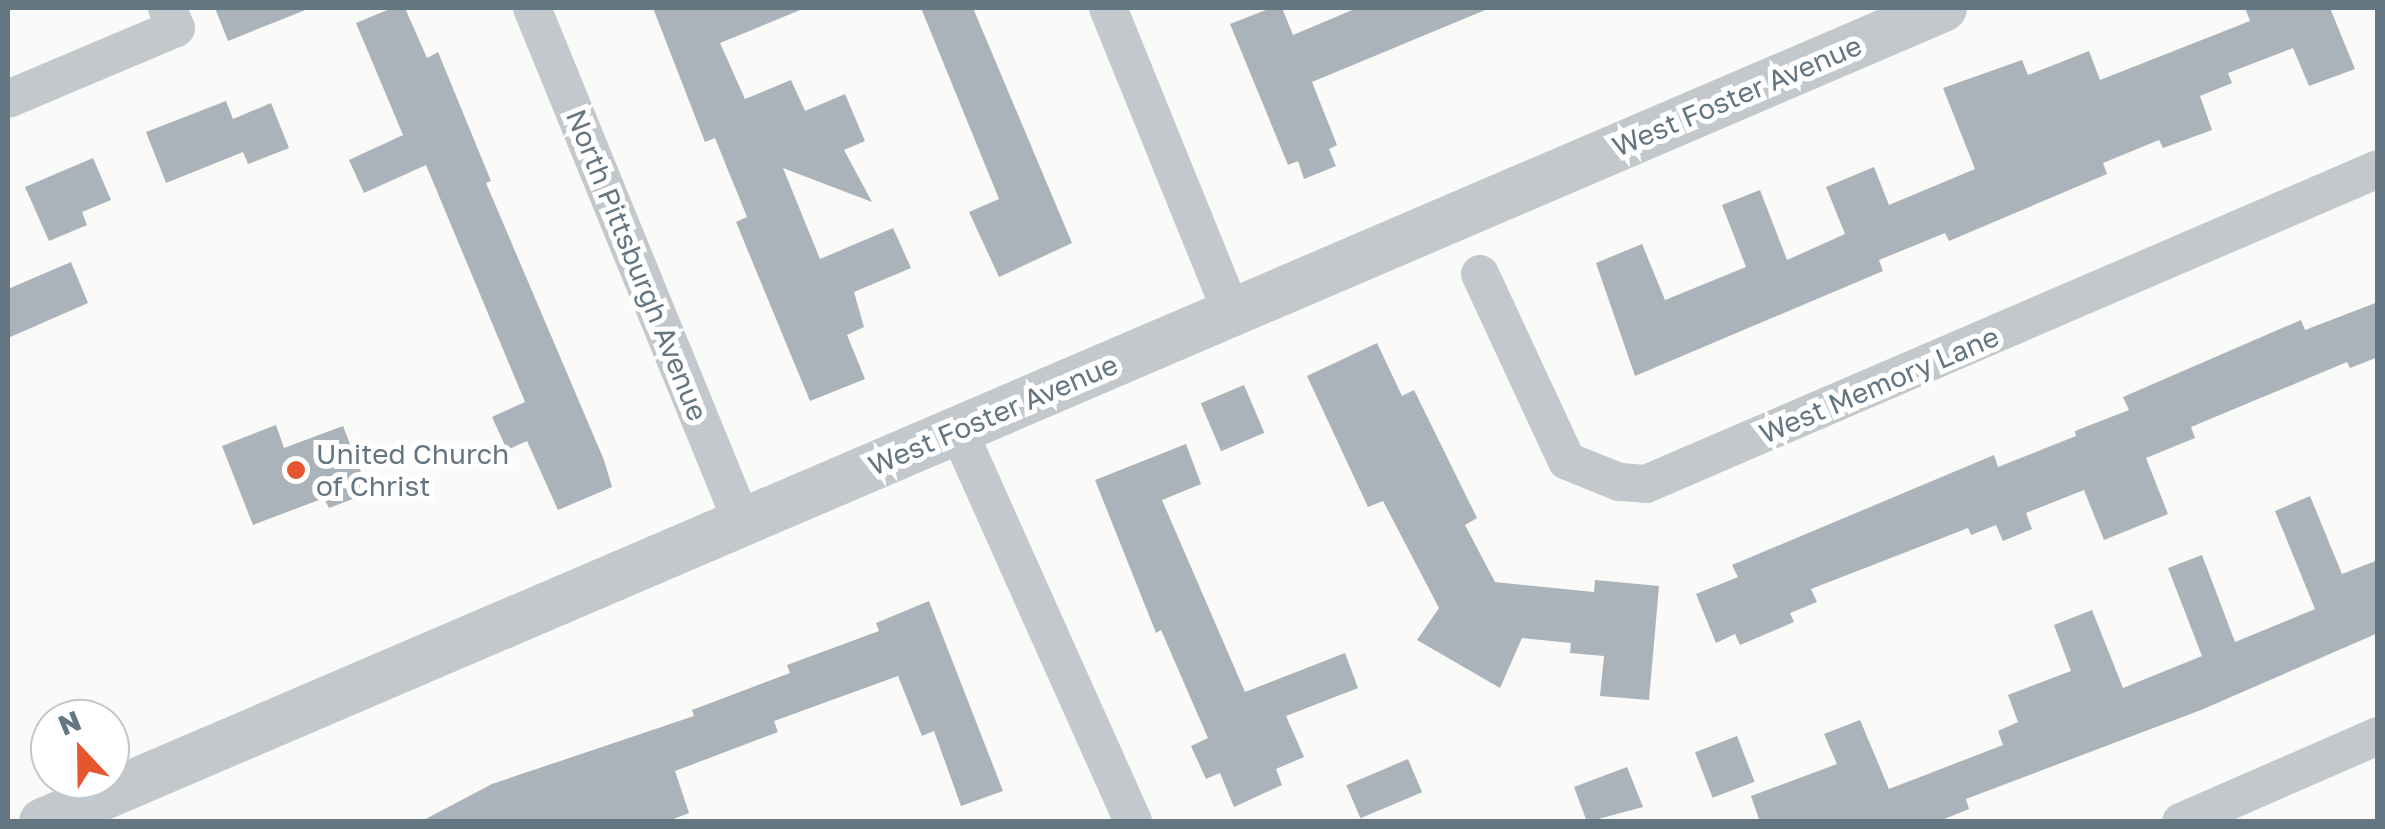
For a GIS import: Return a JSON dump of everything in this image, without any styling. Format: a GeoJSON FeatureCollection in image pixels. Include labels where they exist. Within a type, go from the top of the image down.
{"type":"FeatureCollection","features":[{"type":"Feature","properties":{"kind":"street","name":"North Pittsburgh Avenue"},"geometry":{"type":"LineString","coordinates":[[532,8],[742,522]]}},
{"type":"Feature","properties":{"kind":"street"},"geometry":{"type":"LineString","coordinates":[[1108,8],[1232,313]]}},
{"type":"Feature","properties":{"kind":"street","name":"West Foster Avenue"},"geometry":{"type":"LineString","coordinates":[[43,822],[1942,8]]}},
{"type":"Feature","properties":{"kind":"street"},"geometry":{"type":"LineString","coordinates":[[8,99],[172,18]]}},
{"type":"Feature","properties":{"kind":"street","name":"West Memory Lane"},"geometry":{"type":"LineString","coordinates":[[1480,274],[1567,461],[1618,482],[1646,484],[2378,169]]}},
{"type":"Feature","properties":{"kind":"street"},"geometry":{"type":"LineString","coordinates":[[958,430],[1133,822]]}},
{"type":"Feature","properties":{"kind":"street"},"geometry":{"type":"LineString","coordinates":[[2181,822],[2378,736]]}},
{"type":"Feature","properties":{"kind":"building"},"geometry":{"type":"Polygon","coordinates":[[[215,8],[307,8],[308,9],[228,41],[215,8]]]}},
{"type":"Feature","properties":{"kind":"building"},"geometry":{"type":"Polygon","coordinates":[[[392,8],[405,8],[427,58],[438,52],[491,181],[486,183],[604,460],[612,487],[558,510],[527,441],[507,450],[492,417],[525,402],[426,165],[364,193],[349,160],[403,135],[356,23],[392,8]]]}},
{"type":"Feature","properties":{"kind":"building"},"geometry":{"type":"Polygon","coordinates":[[[653,8],[805,8],[720,43],[745,99],[791,80],[805,111],[845,94],[865,141],[844,150],[872,202],[783,168],[820,259],[893,228],[911,268],[854,292],[864,327],[847,335],[865,379],[810,401],[736,222],[747,217],[715,138],[705,142],[653,8]]]}},
{"type":"Feature","properties":{"kind":"building"},"geometry":{"type":"Polygon","coordinates":[[[921,8],[973,8],[1072,243],[999,277],[969,212],[999,199],[921,8]]]}},
{"type":"Feature","properties":{"kind":"building"},"geometry":{"type":"Polygon","coordinates":[[[1271,8],[1282,8],[1293,35],[1357,8],[1490,8],[1312,82],[1337,145],[1329,149],[1336,166],[1304,179],[1298,161],[1288,165],[1230,24],[1271,8]]]}},
{"type":"Feature","properties":{"kind":"building"},"geometry":{"type":"Polygon","coordinates":[[[2245,8],[2330,8],[2355,69],[2309,86],[2293,48],[2228,73],[2232,83],[2200,96],[2212,130],[2163,148],[2159,140],[2103,163],[2107,174],[1949,241],[1945,233],[1879,260],[1883,271],[1635,376],[1596,263],[1642,244],[1665,300],[1746,267],[1722,205],[1760,190],[1787,260],[1845,234],[1826,187],[1874,167],[1889,205],[1975,169],[1943,88],[2022,60],[2028,75],[2089,51],[2100,80],[2250,21],[2245,8]]]}},
{"type":"Feature","properties":{"kind":"building"},"geometry":{"type":"Polygon","coordinates":[[[226,101],[233,119],[271,103],[289,148],[248,164],[243,152],[166,183],[146,132],[226,101]]]}},
{"type":"Feature","properties":{"kind":"building"},"geometry":{"type":"Polygon","coordinates":[[[93,158],[111,200],[82,212],[87,225],[49,241],[25,187],[93,158]]]}},
{"type":"Feature","properties":{"kind":"building"},"geometry":{"type":"Polygon","coordinates":[[[71,262],[88,303],[8,338],[8,289],[71,262]]]}},
{"type":"Feature","properties":{"kind":"building"},"geometry":{"type":"Polygon","coordinates":[[[2378,302],[2378,357],[2350,368],[2347,362],[2191,427],[2195,438],[2146,458],[2168,514],[2104,540],[2084,490],[2026,513],[2032,529],[2003,541],[1996,525],[1971,535],[1968,528],[1811,589],[1817,602],[1790,613],[1794,622],[1740,645],[1735,634],[1716,643],[1696,594],[1738,577],[1732,565],[1994,455],[1998,467],[2076,436],[2075,431],[2129,410],[2123,397],[2301,320],[2305,330],[2378,302]]]}},
{"type":"Feature","properties":{"kind":"building"},"geometry":{"type":"Polygon","coordinates":[[[1377,343],[1402,396],[1414,390],[1477,518],[1465,525],[1495,582],[1594,592],[1595,580],[1659,586],[1649,700],[1600,696],[1604,656],[1570,653],[1571,643],[1522,638],[1500,688],[1417,640],[1439,608],[1383,501],[1368,507],[1307,376],[1377,343]]]}},
{"type":"Feature","properties":{"kind":"building"},"geometry":{"type":"Polygon","coordinates":[[[1244,385],[1264,433],[1221,451],[1201,403],[1244,385]]]}},
{"type":"Feature","properties":{"kind":"building","name":"United Church of Christ"},"geometry":{"type":"Polygon","coordinates":[[[276,425],[284,448],[343,426],[369,493],[329,508],[324,498],[253,525],[222,446],[276,425]]]}},
{"type":"Feature","properties":{"kind":"building"},"geometry":{"type":"Polygon","coordinates":[[[1186,444],[1201,484],[1162,500],[1245,692],[1345,653],[1358,688],[1286,716],[1304,757],[1276,769],[1282,785],[1234,807],[1220,773],[1206,779],[1191,746],[1208,738],[1161,630],[1156,633],[1095,480],[1186,444]]]}},
{"type":"Feature","properties":{"kind":"building"},"geometry":{"type":"Polygon","coordinates":[[[2310,496],[2342,574],[2378,560],[2378,633],[2201,710],[1966,799],[1969,809],[1937,822],[1760,822],[1751,796],[1837,764],[1824,734],[1860,720],[1889,789],[2003,745],[1998,731],[2018,722],[2008,695],[2071,671],[2054,625],[2092,610],[2123,688],[2202,656],[2168,568],[2202,555],[2235,642],[2315,609],[2275,511],[2310,496]]]}},
{"type":"Feature","properties":{"kind":"building"},"geometry":{"type":"Polygon","coordinates":[[[929,601],[1003,791],[961,806],[934,731],[922,736],[898,676],[774,721],[778,732],[675,771],[689,813],[666,822],[420,822],[492,784],[694,716],[692,710],[790,673],[787,665],[879,631],[876,623],[929,601]]]}},
{"type":"Feature","properties":{"kind":"building"},"geometry":{"type":"Polygon","coordinates":[[[1737,736],[1755,782],[1713,798],[1695,752],[1737,736]]]}},
{"type":"Feature","properties":{"kind":"building"},"geometry":{"type":"Polygon","coordinates":[[[1408,759],[1422,792],[1360,818],[1346,785],[1408,759]]]}},
{"type":"Feature","properties":{"kind":"building"},"geometry":{"type":"Polygon","coordinates":[[[1627,767],[1643,807],[1587,822],[1574,787],[1627,767]]]}},
{"type":"Feature","properties":{"kind":"place","name":"United Church of Christ"},"geometry":{"type":"Point","coordinates":[296,470]}}]}
